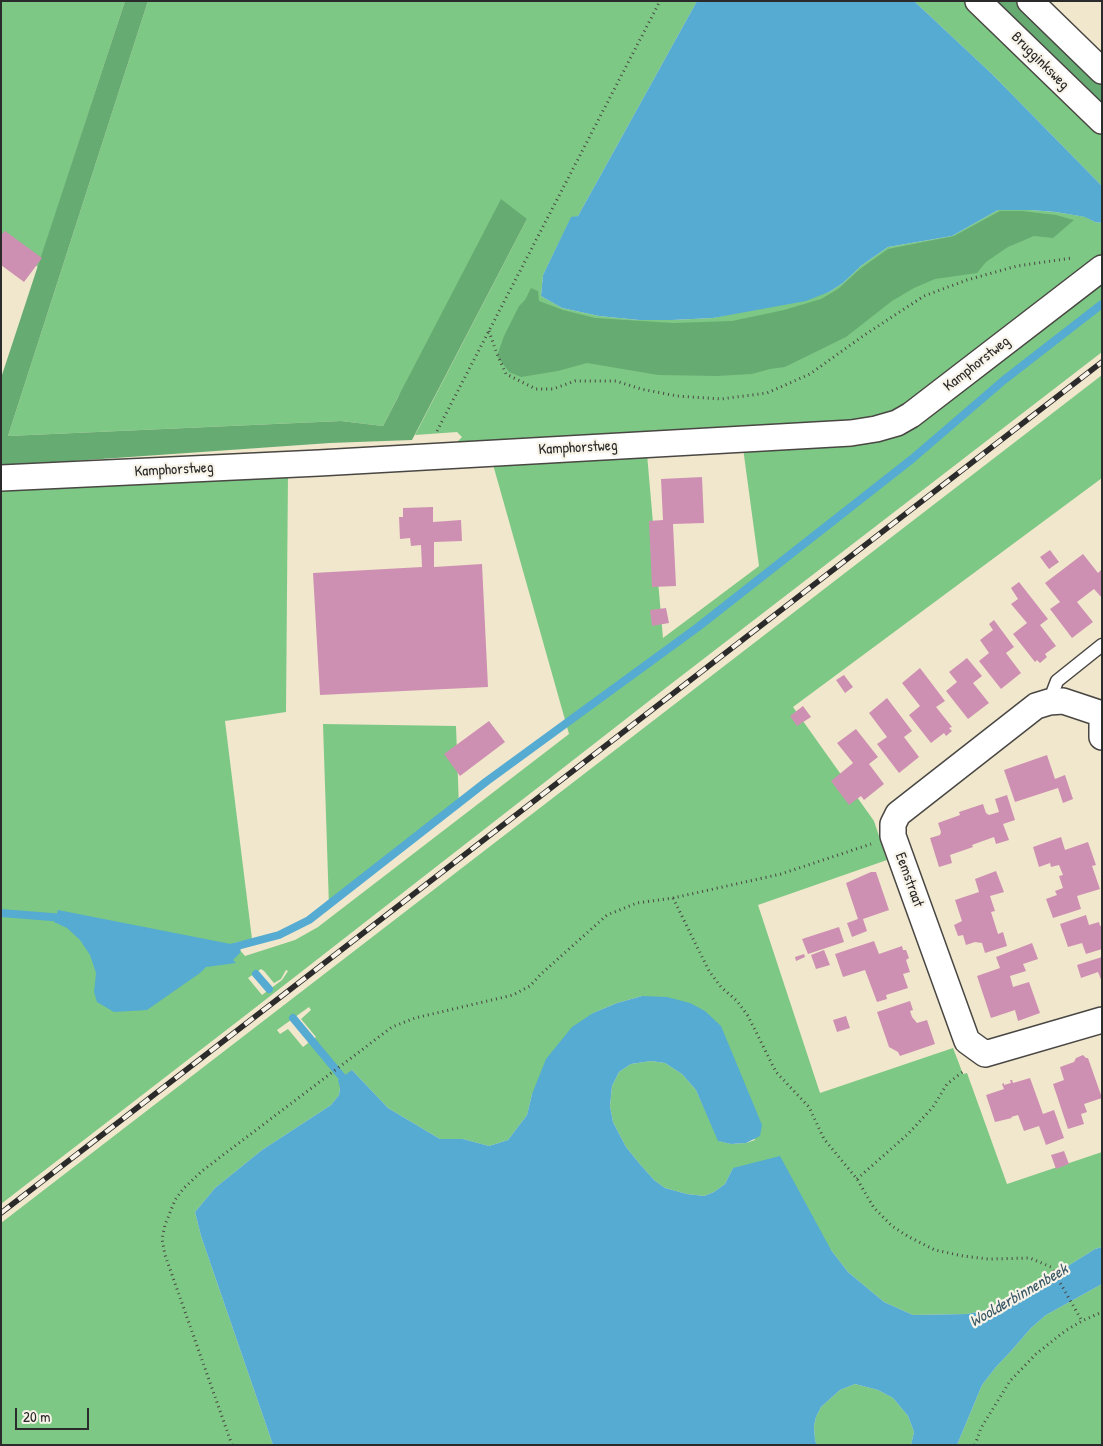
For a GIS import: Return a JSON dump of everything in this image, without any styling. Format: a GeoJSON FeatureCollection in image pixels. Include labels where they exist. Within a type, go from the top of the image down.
{"type":"FeatureCollection","features":[{"type":"Feature","properties":{"kind":"street","name":"Brugginksweg"},"geometry":{"type":"LineString","coordinates":[[978,1],[1102,121]]}},
{"type":"Feature","properties":{"kind":"street"},"geometry":{"type":"LineString","coordinates":[[1030,1],[1102,70]]}},
{"type":"Feature","properties":{"kind":"street","name":"Kamphorstweg"},"geometry":{"type":"LineString","coordinates":[[1,478],[319,463],[851,433],[876,429],[896,423],[911,415],[1102,268]]}},
{"type":"Feature","properties":{"kind":"street"},"geometry":{"type":"LineString","coordinates":[[1049,702],[1063,701],[1102,714]]}},
{"type":"Feature","properties":{"kind":"street","name":"Eemstraat"},"geometry":{"type":"LineString","coordinates":[[985,1054],[967,1041],[893,836],[892,824],[898,814],[1036,706],[1049,702]]}},
{"type":"Feature","properties":{"kind":"street"},"geometry":{"type":"LineString","coordinates":[[1102,724],[1102,737]]}},
{"type":"Feature","properties":{"kind":"street"},"geometry":{"type":"LineString","coordinates":[[985,1054],[1102,1020]]}},
{"type":"Feature","properties":{"kind":"lane"},"geometry":{"type":"LineString","coordinates":[[1049,702],[1056,681],[1102,645]]}},
{"type":"Feature","properties":{"kind":"path"},"geometry":{"type":"LineString","coordinates":[[425,456],[660,1]]}},
{"type":"Feature","properties":{"kind":"path"},"geometry":{"type":"LineString","coordinates":[[489,331],[506,374],[536,389],[553,389],[576,381],[616,381],[677,396],[721,399],[767,393],[810,374],[862,336],[924,296],[967,280],[1017,266],[1073,258]]}},
{"type":"Feature","properties":{"kind":"path"},"geometry":{"type":"LineString","coordinates":[[232,1445],[165,1255],[162,1239],[165,1224],[175,1200],[183,1189],[202,1171],[392,1027],[415,1018],[513,995],[530,986],[606,915],[638,904],[781,874],[893,836]]}},
{"type":"Feature","properties":{"kind":"path"},"geometry":{"type":"LineString","coordinates":[[673,898],[709,970],[721,988],[737,1001],[748,1016],[776,1072],[810,1107],[824,1139],[857,1178],[874,1208],[892,1226],[909,1238],[936,1250],[988,1259],[1030,1258],[1051,1267],[1082,1321]]}},
{"type":"Feature","properties":{"kind":"path"},"geometry":{"type":"LineString","coordinates":[[857,1178],[908,1134],[933,1107],[947,1084],[985,1054]]}},
{"type":"Feature","properties":{"kind":"path"},"geometry":{"type":"LineString","coordinates":[[975,1445],[982,1428],[1010,1381],[1036,1354],[1064,1332],[1102,1312]]}},
{"type":"Feature","properties":{"kind":"green space"},"geometry":{"type":"Polygon","coordinates":[[[1,1],[125,1],[38,267],[1,242],[1,1]]]}},
{"type":"Feature","properties":{"kind":"green space"},"geometry":{"type":"Polygon","coordinates":[[[125,1],[148,1],[8,436],[341,421],[383,426],[501,199],[527,219],[412,440],[330,443],[1,466],[1,378],[125,1]]]}},
{"type":"Feature","properties":{"kind":"green space"},"geometry":{"type":"Polygon","coordinates":[[[148,1],[697,1],[578,216],[571,218],[543,275],[541,296],[562,308],[599,316],[639,320],[713,318],[829,292],[888,247],[952,236],[998,210],[1056,212],[1086,217],[1095,222],[1102,223],[1102,260],[916,403],[879,422],[457,447],[457,442],[462,437],[457,432],[415,435],[527,219],[398,397],[383,426],[341,421],[8,436],[148,1]]]}},
{"type":"Feature","properties":{"kind":"green space"},"geometry":{"type":"Polygon","coordinates":[[[914,1],[969,1],[1102,126],[1102,186],[992,74],[914,1]]]}},
{"type":"Feature","properties":{"kind":"green space"},"geometry":{"type":"Polygon","coordinates":[[[989,1],[1017,1],[1102,83],[1102,108],[989,1]]]}},
{"type":"Feature","properties":{"kind":"green space"},"geometry":{"type":"Polygon","coordinates":[[[1000,211],[1022,211],[1056,215],[1074,220],[1053,238],[1034,236],[1008,247],[986,262],[977,273],[935,279],[914,288],[892,301],[846,337],[785,367],[752,374],[717,376],[658,375],[587,363],[558,371],[521,377],[509,372],[497,356],[504,336],[519,306],[525,300],[531,288],[538,291],[539,301],[563,310],[595,318],[673,323],[732,321],[784,310],[821,299],[838,289],[860,269],[888,249],[954,236],[1000,211]]]}},
{"type":"Feature","properties":{"kind":"green space"},"geometry":{"type":"Polygon","coordinates":[[[1102,277],[1102,352],[1,1204],[1,487],[288,472],[286,712],[225,721],[252,939],[234,943],[245,956],[295,940],[318,927],[569,734],[492,461],[647,454],[663,638],[759,566],[743,448],[880,437],[1102,277]],[[261,969],[248,978],[262,995],[282,980],[288,971],[286,970],[281,979],[274,983],[261,969]]]}},
{"type":"Feature","properties":{"kind":"green space"},"geometry":{"type":"Polygon","coordinates":[[[1102,375],[1102,478],[793,707],[874,821],[887,860],[758,905],[820,1093],[953,1048],[963,1074],[967,1073],[1007,1184],[1102,1152],[1102,1247],[1095,1249],[1018,1297],[992,1309],[967,1314],[913,1315],[884,1302],[848,1272],[831,1250],[733,1168],[725,1184],[704,1196],[665,1188],[654,1180],[626,1147],[613,1122],[610,1106],[612,1086],[619,1072],[631,1064],[651,1061],[665,1063],[682,1074],[696,1090],[719,1141],[731,1144],[755,1140],[642,996],[617,1003],[593,1013],[532,1094],[527,1115],[508,1140],[489,1146],[463,1139],[440,1139],[388,1108],[352,1070],[340,1088],[339,1095],[331,1105],[262,1150],[215,1188],[195,1212],[201,1236],[273,1445],[1,1445],[1,1223],[1102,375]],[[309,1007],[277,1030],[280,1034],[288,1029],[303,1047],[316,1037],[301,1019],[311,1010],[309,1007]]]}},
{"type":"Feature","properties":{"kind":"green space"},"geometry":{"type":"Polygon","coordinates":[[[323,724],[456,726],[459,807],[329,907],[323,724]]]}},
{"type":"Feature","properties":{"kind":"green space"},"geometry":{"type":"Polygon","coordinates":[[[1102,1284],[1102,1445],[957,1445],[982,1385],[1031,1328],[1046,1315],[1102,1284]]]}},
{"type":"Feature","properties":{"kind":"green space"},"geometry":{"type":"Polygon","coordinates":[[[855,1384],[878,1390],[893,1398],[908,1416],[914,1432],[911,1445],[817,1445],[814,1426],[821,1407],[840,1390],[855,1384]]]}},
{"type":"Feature","properties":{"kind":"water"},"geometry":{"type":"Polygon","coordinates":[[[697,1],[914,1],[992,74],[1102,186],[1102,223],[1085,217],[1056,212],[998,210],[952,236],[888,247],[862,265],[843,283],[829,292],[806,301],[713,318],[639,320],[599,316],[562,308],[541,296],[543,275],[571,217],[578,216],[697,1]]]}},
{"type":"Feature","properties":{"kind":"water"},"geometry":{"type":"Polygon","coordinates":[[[58,910],[241,946],[240,953],[233,960],[236,963],[206,967],[147,1010],[114,1012],[97,1002],[94,992],[96,973],[90,955],[80,940],[67,928],[54,922],[58,910]]]}},
{"type":"Feature","properties":{"kind":"water"},"geometry":{"type":"Polygon","coordinates":[[[642,996],[667,997],[690,1003],[705,1011],[721,1026],[762,1125],[760,1136],[746,1143],[731,1144],[718,1141],[696,1090],[682,1074],[665,1063],[651,1061],[631,1064],[619,1072],[612,1086],[610,1106],[613,1122],[626,1147],[654,1180],[665,1188],[704,1196],[725,1184],[733,1168],[780,1156],[831,1250],[848,1272],[884,1302],[913,1315],[967,1314],[992,1309],[1018,1297],[1095,1249],[1102,1247],[1102,1284],[1046,1315],[1031,1328],[982,1385],[957,1445],[911,1445],[914,1432],[908,1416],[893,1398],[878,1390],[855,1384],[840,1390],[821,1407],[814,1426],[817,1445],[273,1445],[201,1236],[195,1212],[215,1188],[262,1150],[331,1105],[339,1095],[338,1080],[352,1070],[388,1108],[440,1139],[463,1139],[489,1146],[508,1140],[527,1115],[532,1094],[546,1059],[572,1027],[593,1013],[617,1003],[642,996]]]}},
{"type":"Feature","properties":{"kind":"building"},"geometry":{"type":"Polygon","coordinates":[[[5,231],[42,258],[24,282],[1,265],[1,235],[5,231]]]}},
{"type":"Feature","properties":{"kind":"building"},"geometry":{"type":"Polygon","coordinates":[[[702,477],[704,523],[673,524],[676,586],[652,587],[649,521],[663,520],[661,479],[702,477]]]}},
{"type":"Feature","properties":{"kind":"building"},"geometry":{"type":"Polygon","coordinates":[[[433,507],[433,522],[461,520],[462,541],[434,542],[434,567],[482,564],[488,687],[320,695],[313,573],[422,567],[421,545],[411,546],[410,538],[400,539],[399,517],[403,517],[403,508],[433,507]]]}},
{"type":"Feature","properties":{"kind":"building"},"geometry":{"type":"Polygon","coordinates":[[[1050,550],[1059,562],[1049,569],[1040,557],[1050,550]]]}},
{"type":"Feature","properties":{"kind":"building"},"geometry":{"type":"Polygon","coordinates":[[[1083,554],[1098,573],[1102,569],[1102,598],[1094,589],[1077,602],[1093,622],[1072,638],[1050,609],[1060,602],[1045,583],[1083,554]]]}},
{"type":"Feature","properties":{"kind":"building"},"geometry":{"type":"Polygon","coordinates":[[[1019,582],[1048,619],[1040,625],[1056,646],[1045,654],[1047,657],[1040,663],[1037,660],[1035,662],[1013,634],[1027,623],[1011,604],[1018,599],[1011,588],[1019,582]]]}},
{"type":"Feature","properties":{"kind":"building"},"geometry":{"type":"Polygon","coordinates":[[[666,608],[669,623],[652,626],[650,610],[666,608]]]}},
{"type":"Feature","properties":{"kind":"building"},"geometry":{"type":"Polygon","coordinates":[[[994,620],[1014,647],[1006,653],[1021,673],[1001,689],[979,661],[989,653],[980,640],[993,630],[989,624],[994,620]]]}},
{"type":"Feature","properties":{"kind":"building"},"geometry":{"type":"Polygon","coordinates":[[[967,658],[982,676],[973,683],[989,703],[968,719],[946,691],[957,682],[949,672],[967,658]]]}},
{"type":"Feature","properties":{"kind":"building"},"geometry":{"type":"Polygon","coordinates":[[[920,668],[945,701],[936,707],[952,727],[949,728],[952,731],[946,736],[944,733],[931,743],[909,715],[920,706],[902,683],[920,668]]]}},
{"type":"Feature","properties":{"kind":"building"},"geometry":{"type":"Polygon","coordinates":[[[844,675],[853,687],[845,693],[836,680],[844,675]]]}},
{"type":"Feature","properties":{"kind":"building"},"geometry":{"type":"Polygon","coordinates":[[[887,698],[912,731],[904,737],[919,757],[899,773],[877,744],[887,737],[869,713],[887,698]]]}},
{"type":"Feature","properties":{"kind":"building"},"geometry":{"type":"Polygon","coordinates":[[[803,706],[811,717],[797,726],[790,716],[803,706]]]}},
{"type":"Feature","properties":{"kind":"building"},"geometry":{"type":"Polygon","coordinates":[[[489,721],[505,742],[460,776],[444,754],[489,721]]]}},
{"type":"Feature","properties":{"kind":"building"},"geometry":{"type":"Polygon","coordinates":[[[856,729],[878,757],[869,764],[884,784],[864,800],[861,796],[849,805],[831,781],[853,763],[837,743],[856,729]]]}},
{"type":"Feature","properties":{"kind":"building"},"geometry":{"type":"Polygon","coordinates":[[[1047,755],[1055,779],[1065,775],[1073,799],[1063,803],[1058,788],[1015,802],[1004,770],[1047,755]]]}},
{"type":"Feature","properties":{"kind":"building"},"geometry":{"type":"Polygon","coordinates":[[[1007,795],[1015,820],[1003,824],[1009,840],[996,844],[994,837],[972,845],[973,847],[950,855],[952,863],[939,867],[930,838],[940,835],[938,823],[960,815],[959,812],[983,804],[986,813],[989,815],[999,812],[995,799],[1007,795]]]}},
{"type":"Feature","properties":{"kind":"building"},"geometry":{"type":"Polygon","coordinates":[[[1061,837],[1065,850],[1088,842],[1096,865],[1092,866],[1100,889],[1077,896],[1081,909],[1053,918],[1046,899],[1057,895],[1055,891],[1063,888],[1059,876],[1063,875],[1059,865],[1051,867],[1050,863],[1039,867],[1033,847],[1061,837]]]}},
{"type":"Feature","properties":{"kind":"building"},"geometry":{"type":"Polygon","coordinates":[[[996,871],[1004,892],[990,896],[995,911],[991,912],[998,934],[1003,932],[1007,946],[985,953],[982,943],[975,942],[966,945],[963,935],[958,936],[954,925],[962,921],[955,900],[979,892],[975,879],[996,871]]]}},
{"type":"Feature","properties":{"kind":"building"},"geometry":{"type":"Polygon","coordinates":[[[871,872],[876,872],[889,910],[863,919],[867,931],[852,937],[847,923],[858,919],[846,883],[871,872]]]}},
{"type":"Feature","properties":{"kind":"building"},"geometry":{"type":"Polygon","coordinates":[[[1086,915],[1089,925],[1099,922],[1100,926],[1102,925],[1102,949],[1086,954],[1082,943],[1068,947],[1060,924],[1086,915]]]}},
{"type":"Feature","properties":{"kind":"building"},"geometry":{"type":"Polygon","coordinates":[[[839,927],[844,942],[808,954],[802,939],[839,927]]]}},
{"type":"Feature","properties":{"kind":"building"},"geometry":{"type":"Polygon","coordinates":[[[874,941],[879,954],[902,946],[909,958],[906,960],[910,972],[903,974],[908,988],[886,995],[887,999],[877,1002],[865,970],[843,977],[835,954],[874,941]]]}},
{"type":"Feature","properties":{"kind":"building"},"geometry":{"type":"Polygon","coordinates":[[[1032,943],[1038,959],[1023,964],[1026,971],[1010,976],[1013,987],[1029,982],[1040,1013],[1018,1021],[1015,1010],[991,1018],[977,976],[1000,968],[996,957],[1032,943]]]}},
{"type":"Feature","properties":{"kind":"building"},"geometry":{"type":"Polygon","coordinates":[[[824,950],[830,965],[816,969],[811,955],[824,950]]]}},
{"type":"Feature","properties":{"kind":"building"},"geometry":{"type":"Polygon","coordinates":[[[804,954],[805,957],[796,961],[795,957],[804,954]]]}},
{"type":"Feature","properties":{"kind":"building"},"geometry":{"type":"Polygon","coordinates":[[[1102,957],[1102,982],[1098,972],[1081,978],[1077,965],[1102,957]]]}},
{"type":"Feature","properties":{"kind":"building"},"geometry":{"type":"Polygon","coordinates":[[[910,1001],[913,1010],[910,1011],[912,1017],[917,1023],[927,1020],[935,1044],[900,1056],[898,1052],[889,1047],[877,1012],[910,1001]]]}},
{"type":"Feature","properties":{"kind":"building"},"geometry":{"type":"Polygon","coordinates":[[[846,1016],[850,1028],[837,1032],[833,1020],[846,1016]]]}},
{"type":"Feature","properties":{"kind":"building"},"geometry":{"type":"Polygon","coordinates":[[[1083,1055],[1088,1058],[1102,1098],[1084,1104],[1087,1112],[1081,1114],[1084,1124],[1068,1129],[1053,1084],[1064,1080],[1060,1067],[1074,1062],[1076,1058],[1083,1055]]]}},
{"type":"Feature","properties":{"kind":"building"},"geometry":{"type":"Polygon","coordinates":[[[1030,1078],[1043,1114],[1054,1110],[1064,1138],[1046,1145],[1039,1126],[1024,1131],[1018,1115],[995,1122],[986,1095],[1004,1089],[1002,1084],[1011,1083],[1010,1080],[1013,1083],[1030,1078]]]}},
{"type":"Feature","properties":{"kind":"building"},"geometry":{"type":"Polygon","coordinates":[[[1064,1151],[1069,1164],[1056,1169],[1051,1155],[1064,1151]]]}},
{"type":"Feature","properties":{"kind":"waterway"},"geometry":{"type":"LineString","coordinates":[[230,948],[279,935],[309,920],[487,781],[698,627],[912,459],[1004,380],[1102,304]]}},
{"type":"Feature","properties":{"kind":"waterway"},"geometry":{"type":"LineString","coordinates":[[1,913],[64,918]]}},
{"type":"Feature","properties":{"kind":"waterway"},"geometry":{"type":"LineString","coordinates":[[256,974],[269,989]]}},
{"type":"Feature","properties":{"kind":"waterway"},"geometry":{"type":"LineString","coordinates":[[293,1018],[342,1077]]}},
{"type":"Feature","properties":{"kind":"railway"},"geometry":{"type":"LineString","coordinates":[[1,1213],[1102,362]]}},
{"type":"Feature","properties":{"kind":"water label","name":"Woolderbinnenbeek"},"geometry":{"type":"Point","coordinates":[1019,1296]}}]}
